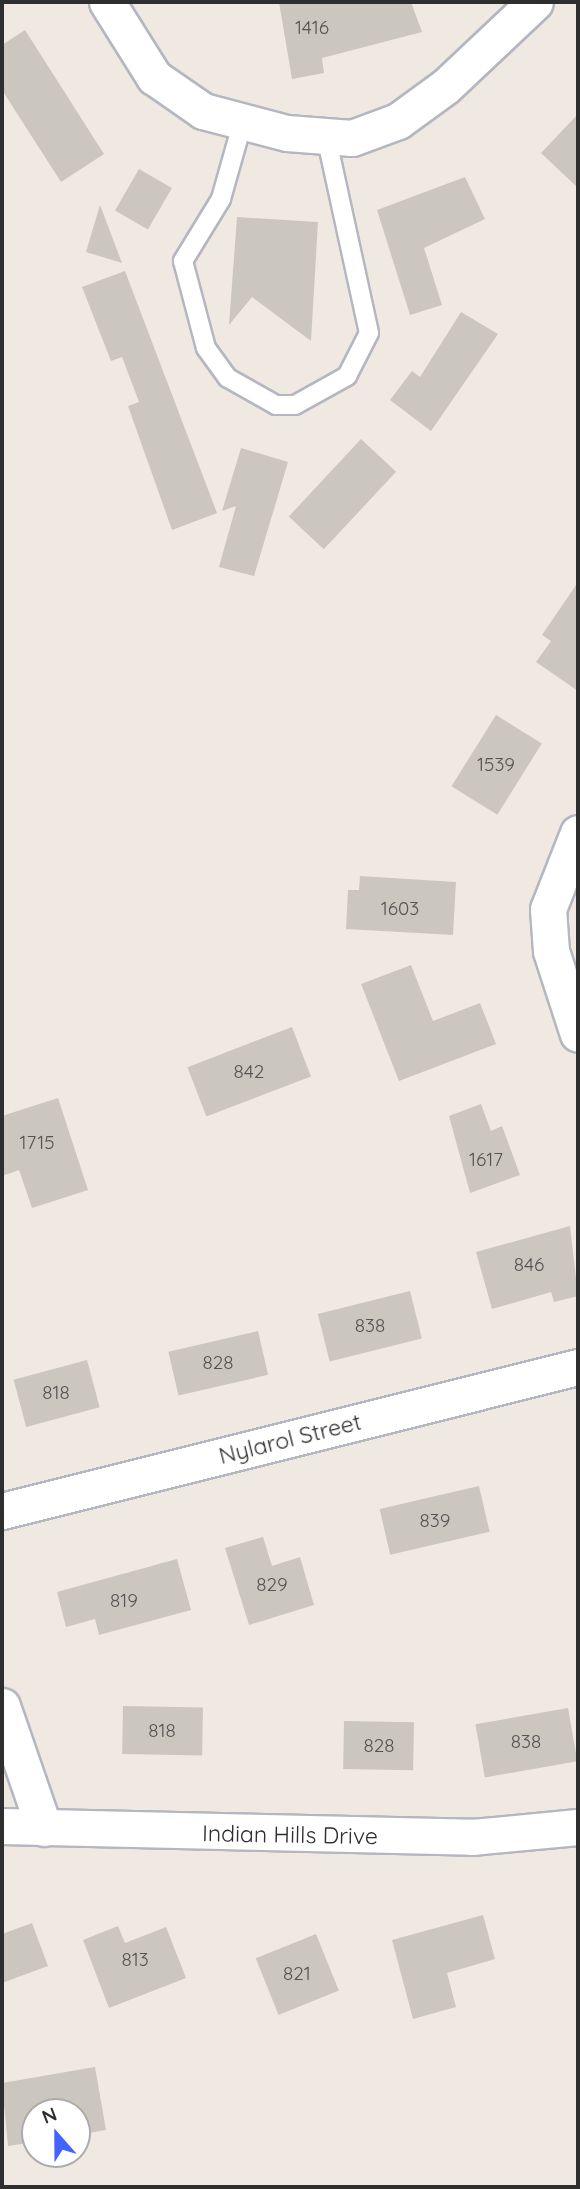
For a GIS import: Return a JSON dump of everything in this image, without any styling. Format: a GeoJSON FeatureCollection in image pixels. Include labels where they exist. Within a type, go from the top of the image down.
{"type":"FeatureCollection","features":[{"type":"Feature","properties":{"kind":"street"},"geometry":{"type":"LineString","coordinates":[[107,2],[154,77],[203,111],[243,121],[352,138],[398,121],[446,86],[535,2]]}},
{"type":"Feature","properties":{"kind":"street"},"geometry":{"type":"LineString","coordinates":[[578,833],[548,909],[551,951],[578,1034]]}},
{"type":"Feature","properties":{"kind":"street","name":"Nylarol Street"},"geometry":{"type":"LineString","coordinates":[[2,1511],[578,1367]]}},
{"type":"Feature","properties":{"kind":"street"},"geometry":{"type":"LineString","coordinates":[[2,1706],[44,1828]]}},
{"type":"Feature","properties":{"kind":"street","name":"Indian Hills Drive"},"geometry":{"type":"LineString","coordinates":[[2,1826],[472,1837],[578,1827]]}},
{"type":"Feature","properties":{"kind":"lane"},"geometry":{"type":"LineString","coordinates":[[243,121],[221,199],[183,261],[206,348],[228,378],[276,405],[295,405],[347,376],[369,333],[326,136]]}},
{"type":"Feature","properties":{"kind":"building"},"geometry":{"type":"Polygon","coordinates":[[[279,2],[411,2],[422,32],[322,58],[324,73],[292,79],[279,2]]]}},
{"type":"Feature","properties":{"kind":"building"},"geometry":{"type":"Polygon","coordinates":[[[25,30],[104,154],[61,182],[2,90],[2,45],[25,30]]]}},
{"type":"Feature","properties":{"kind":"building"},"geometry":{"type":"Polygon","coordinates":[[[578,114],[578,188],[541,153],[578,114]]]}},
{"type":"Feature","properties":{"kind":"building"},"geometry":{"type":"Polygon","coordinates":[[[139,169],[172,188],[148,230],[115,211],[139,169]]]}},
{"type":"Feature","properties":{"kind":"building"},"geometry":{"type":"Polygon","coordinates":[[[465,177],[485,219],[424,248],[442,305],[410,315],[377,210],[465,177]]]}},
{"type":"Feature","properties":{"kind":"building"},"geometry":{"type":"Polygon","coordinates":[[[100,205],[122,263],[86,252],[100,205]]]}},
{"type":"Feature","properties":{"kind":"building"},"geometry":{"type":"Polygon","coordinates":[[[237,217],[318,222],[311,341],[252,297],[229,325],[237,217]]]}},
{"type":"Feature","properties":{"kind":"building"},"geometry":{"type":"Polygon","coordinates":[[[125,271],[217,513],[172,530],[128,406],[139,402],[122,357],[111,361],[82,287],[125,271]]]}},
{"type":"Feature","properties":{"kind":"building"},"geometry":{"type":"Polygon","coordinates":[[[461,312],[498,334],[431,431],[390,400],[412,371],[420,377],[461,312]]]}},
{"type":"Feature","properties":{"kind":"building"},"geometry":{"type":"Polygon","coordinates":[[[361,439],[396,472],[324,549],[289,517],[361,439]]]}},
{"type":"Feature","properties":{"kind":"building"},"geometry":{"type":"Polygon","coordinates":[[[241,448],[288,462],[254,576],[219,567],[236,506],[222,511],[241,448]]]}},
{"type":"Feature","properties":{"kind":"building"},"geometry":{"type":"Polygon","coordinates":[[[578,582],[578,691],[536,662],[551,641],[542,635],[578,582]]]}},
{"type":"Feature","properties":{"kind":"building"},"geometry":{"type":"Polygon","coordinates":[[[496,715],[542,744],[497,815],[451,786],[496,715]]]}},
{"type":"Feature","properties":{"kind":"building"},"geometry":{"type":"Polygon","coordinates":[[[360,876],[456,882],[453,935],[346,929],[348,890],[359,890],[360,876]]]}},
{"type":"Feature","properties":{"kind":"building"},"geometry":{"type":"Polygon","coordinates":[[[411,965],[433,1021],[480,1003],[496,1044],[399,1081],[361,984],[411,965]]]}},
{"type":"Feature","properties":{"kind":"building"},"geometry":{"type":"Polygon","coordinates":[[[292,1027],[311,1076],[206,1117],[187,1067],[292,1027]]]}},
{"type":"Feature","properties":{"kind":"building"},"geometry":{"type":"Polygon","coordinates":[[[58,1098],[88,1190],[32,1208],[19,1170],[2,1176],[2,1116],[58,1098]]]}},
{"type":"Feature","properties":{"kind":"building"},"geometry":{"type":"Polygon","coordinates":[[[481,1104],[491,1131],[502,1126],[520,1175],[470,1193],[449,1116],[481,1104]]]}},
{"type":"Feature","properties":{"kind":"building"},"geometry":{"type":"Polygon","coordinates":[[[570,1226],[578,1296],[554,1302],[551,1292],[492,1309],[476,1252],[570,1226]]]}},
{"type":"Feature","properties":{"kind":"building"},"geometry":{"type":"Polygon","coordinates":[[[410,1291],[422,1339],[330,1362],[318,1314],[410,1291]]]}},
{"type":"Feature","properties":{"kind":"building"},"geometry":{"type":"Polygon","coordinates":[[[258,1331],[268,1375],[178,1396],[168,1352],[258,1331]]]}},
{"type":"Feature","properties":{"kind":"building"},"geometry":{"type":"Polygon","coordinates":[[[87,1360],[100,1407],[26,1427],[14,1380],[87,1360]]]}},
{"type":"Feature","properties":{"kind":"building"},"geometry":{"type":"Polygon","coordinates":[[[479,1486],[490,1532],[390,1555],[380,1509],[479,1486]]]}},
{"type":"Feature","properties":{"kind":"building"},"geometry":{"type":"Polygon","coordinates":[[[263,1537],[272,1566],[300,1557],[314,1605],[249,1625],[225,1548],[263,1537]]]}},
{"type":"Feature","properties":{"kind":"building"},"geometry":{"type":"Polygon","coordinates":[[[177,1559],[191,1610],[99,1635],[95,1619],[66,1627],[57,1592],[177,1559]]]}},
{"type":"Feature","properties":{"kind":"building"},"geometry":{"type":"Polygon","coordinates":[[[123,1706],[203,1707],[202,1755],[122,1754],[123,1706]]]}},
{"type":"Feature","properties":{"kind":"building"},"geometry":{"type":"Polygon","coordinates":[[[568,1708],[577,1761],[485,1778],[475,1724],[568,1708]]]}},
{"type":"Feature","properties":{"kind":"building"},"geometry":{"type":"Polygon","coordinates":[[[344,1721],[414,1722],[413,1770],[343,1769],[344,1721]]]}},
{"type":"Feature","properties":{"kind":"building"},"geometry":{"type":"Polygon","coordinates":[[[483,1915],[495,1959],[447,1973],[456,2007],[413,2019],[392,1940],[483,1915]]]}},
{"type":"Feature","properties":{"kind":"building"},"geometry":{"type":"Polygon","coordinates":[[[32,1923],[48,1966],[2,1983],[2,1934],[32,1923]]]}},
{"type":"Feature","properties":{"kind":"building"},"geometry":{"type":"Polygon","coordinates":[[[118,1926],[125,1943],[166,1927],[186,1978],[109,2008],[83,1940],[118,1926]]]}},
{"type":"Feature","properties":{"kind":"building"},"geometry":{"type":"Polygon","coordinates":[[[316,1934],[339,1991],[279,2015],[256,1958],[316,1934]]]}},
{"type":"Feature","properties":{"kind":"building"},"geometry":{"type":"Polygon","coordinates":[[[95,2067],[106,2130],[91,2133],[91,2098],[21,2098],[21,2144],[8,2146],[2,2083],[95,2067]]]}}]}
